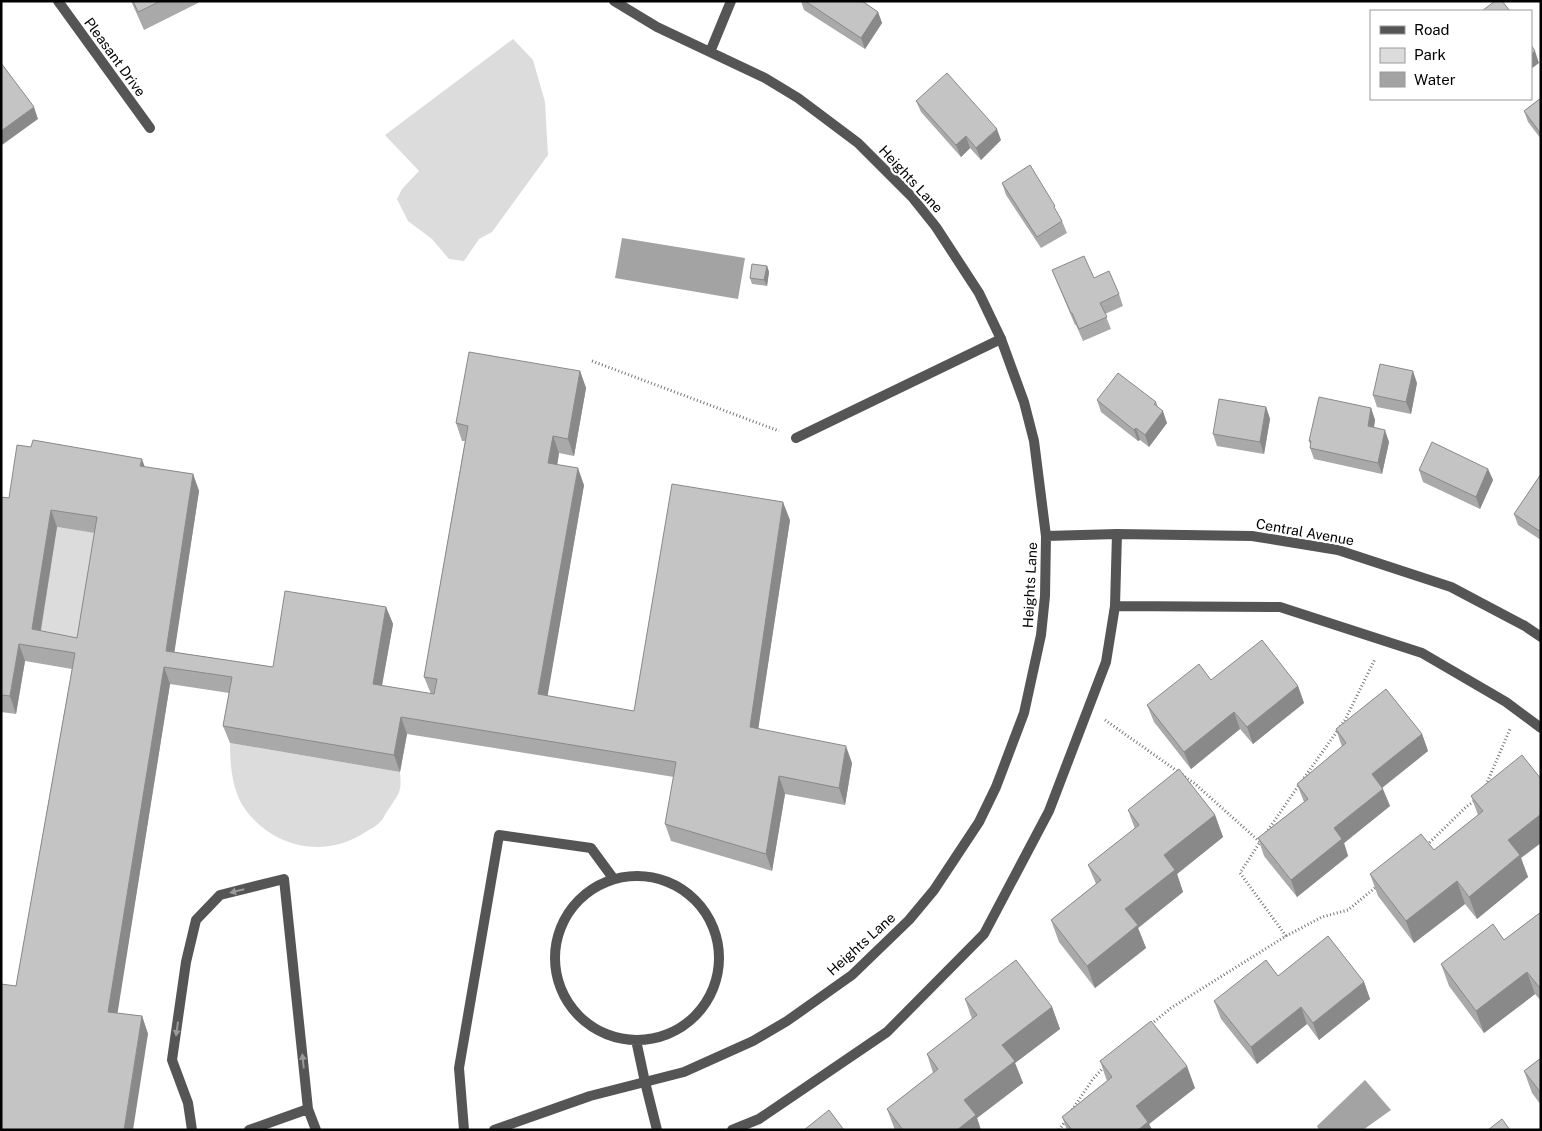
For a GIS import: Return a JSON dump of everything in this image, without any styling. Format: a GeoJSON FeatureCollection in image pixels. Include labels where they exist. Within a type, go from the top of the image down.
{"type":"FeatureCollection","features":[{"type":"Feature","properties":{"kind":"street","name":"Pleasant Drive"},"geometry":{"type":"LineString","coordinates":[[58,1],[150,128]]}},
{"type":"Feature","properties":{"kind":"street","name":"Heights Lane"},"geometry":{"type":"LineString","coordinates":[[494,1130],[590,1096],[684,1072],[753,1041],[787,1022],[852,975],[909,920],[934,890],[983,814],[996,787],[1024,713],[1041,635],[1045,596],[1046,536],[1034,441],[1024,402],[1001,340],[979,293],[936,226],[912,197],[858,143],[798,98],[765,78],[657,27],[614,1]]}},
{"type":"Feature","properties":{"kind":"street"},"geometry":{"type":"LineString","coordinates":[[710,52],[731,1]]}},
{"type":"Feature","properties":{"kind":"street"},"geometry":{"type":"LineString","coordinates":[[796,438],[1001,340]]}},
{"type":"Feature","properties":{"kind":"street"},"geometry":{"type":"LineString","coordinates":[[732,1130],[759,1119],[887,1032],[984,934],[1049,810],[1106,662],[1115,606],[1117,534]]}},
{"type":"Feature","properties":{"kind":"street","name":"Central Avenue"},"geometry":{"type":"LineString","coordinates":[[1046,536],[1117,534],[1252,536],[1338,550],[1451,587],[1525,626],[1541,637]]}},
{"type":"Feature","properties":{"kind":"street"},"geometry":{"type":"LineString","coordinates":[[1115,606],[1280,607],[1422,653],[1506,702],[1541,728]]}},
{"type":"Feature","properties":{"kind":"street"},"geometry":{"type":"LineString","coordinates":[[464,1130],[459,1068],[499,835],[591,848],[613,878]]}},
{"type":"Feature","properties":{"kind":"street"},"geometry":{"type":"LineString","coordinates":[[639,874],[665,879],[689,892],[707,912],[717,936],[720,963],[715,989],[699,1013],[677,1031],[651,1040],[636,1040],[622,1040],[596,1030],[574,1012],[560,988],[554,960],[558,933],[570,909],[589,890],[613,878],[639,874]]}},
{"type":"Feature","properties":{"kind":"street"},"geometry":{"type":"LineString","coordinates":[[192,1130],[188,1103],[172,1060],[186,962],[196,920],[220,894],[284,879],[308,1109],[316,1130]]}},
{"type":"Feature","properties":{"kind":"street"},"geometry":{"type":"LineString","coordinates":[[636,1040],[644,1082],[657,1130]]}},
{"type":"Feature","properties":{"kind":"street"},"geometry":{"type":"LineString","coordinates":[[249,1130],[308,1109]]}},
{"type":"Feature","properties":{"kind":"path"},"geometry":{"type":"LineString","coordinates":[[592,361],[796,438]]}},
{"type":"Feature","properties":{"kind":"path"},"geometry":{"type":"LineString","coordinates":[[1286,936],[1240,873],[1344,720],[1384,641]]}},
{"type":"Feature","properties":{"kind":"path"},"geometry":{"type":"LineString","coordinates":[[1089,708],[1194,783],[1260,842]]}},
{"type":"Feature","properties":{"kind":"path"},"geometry":{"type":"LineString","coordinates":[[1486,788],[1517,710]]}},
{"type":"Feature","properties":{"kind":"path"},"geometry":{"type":"LineString","coordinates":[[1424,849],[1466,807],[1482,796]]}},
{"type":"Feature","properties":{"kind":"path"},"geometry":{"type":"LineString","coordinates":[[1148,1027],[1172,1008],[1286,936],[1322,917],[1348,910],[1378,886]]}},
{"type":"Feature","properties":{"kind":"path"},"geometry":{"type":"LineString","coordinates":[[1059,1130],[1093,1079],[1106,1065]]}},
{"type":"Feature","properties":{"kind":"green space"},"geometry":{"type":"Polygon","coordinates":[[[513,39],[533,60],[545,102],[548,155],[492,232],[479,239],[464,261],[449,259],[432,239],[408,221],[397,199],[402,189],[419,171],[385,135],[513,39]]]}},
{"type":"Feature","properties":{"kind":"green space"},"geometry":{"type":"Polygon","coordinates":[[[57,527],[104,534],[83,655],[38,646],[57,527]]]}},
{"type":"Feature","properties":{"kind":"green space"},"geometry":{"type":"Polygon","coordinates":[[[230,743],[400,772],[400,789],[382,820],[370,829],[351,840],[335,845],[302,846],[286,841],[271,833],[257,823],[245,809],[237,794],[231,769],[230,743]]]}},
{"type":"Feature","properties":{"kind":"water"},"geometry":{"type":"Polygon","coordinates":[[[622,238],[745,258],[738,299],[615,278],[622,238]]]}},
{"type":"Feature","properties":{"kind":"water"},"geometry":{"type":"Polygon","coordinates":[[[1365,1080],[1391,1110],[1363,1130],[1319,1130],[1317,1126],[1365,1080]]]}},
{"type":"Feature","properties":{"kind":"building"},"geometry":{"type":"Polygon","coordinates":[[[133,1],[161,1],[138,12],[133,1]]]}},
{"type":"Feature","properties":{"kind":"building"},"geometry":{"type":"Polygon","coordinates":[[[805,1],[862,1],[878,12],[861,38],[805,1]]]}},
{"type":"Feature","properties":{"kind":"building"},"geometry":{"type":"Polygon","coordinates":[[[1495,1],[1502,1],[1509,10],[1483,10],[1495,1]]]}},
{"type":"Feature","properties":{"kind":"building"},"geometry":{"type":"Polygon","coordinates":[[[1,63],[34,107],[1,131],[1,63]]]}},
{"type":"Feature","properties":{"kind":"building"},"geometry":{"type":"Polygon","coordinates":[[[947,73],[997,129],[976,148],[966,136],[956,145],[916,101],[947,73]]]}},
{"type":"Feature","properties":{"kind":"building"},"geometry":{"type":"Polygon","coordinates":[[[1541,98],[1541,134],[1524,111],[1541,98]]]}},
{"type":"Feature","properties":{"kind":"building"},"geometry":{"type":"Polygon","coordinates":[[[1030,165],[1062,221],[1037,237],[1002,183],[1030,165]]]}},
{"type":"Feature","properties":{"kind":"building"},"geometry":{"type":"Polygon","coordinates":[[[1084,256],[1094,278],[1109,271],[1119,294],[1100,303],[1107,317],[1079,329],[1052,270],[1084,256]]]}},
{"type":"Feature","properties":{"kind":"building"},"geometry":{"type":"Polygon","coordinates":[[[752,264],[767,266],[764,280],[750,278],[752,264]]]}},
{"type":"Feature","properties":{"kind":"building"},"geometry":{"type":"Polygon","coordinates":[[[469,352],[580,371],[568,439],[553,436],[548,463],[578,468],[538,694],[634,711],[672,484],[783,502],[750,727],[846,746],[839,788],[779,776],[766,854],[665,824],[676,762],[401,717],[394,755],[223,726],[232,677],[164,667],[108,1012],[142,1016],[124,1130],[1,1130],[1,984],[16,986],[75,653],[19,644],[10,696],[1,695],[1,497],[9,498],[17,445],[31,447],[33,440],[142,459],[140,466],[193,474],[166,651],[273,667],[285,591],[386,607],[373,684],[434,694],[437,679],[424,677],[468,426],[456,423],[469,352]],[[51,510],[32,629],[77,638],[97,517],[51,510]]]}},
{"type":"Feature","properties":{"kind":"building"},"geometry":{"type":"Polygon","coordinates":[[[1380,364],[1413,371],[1406,402],[1373,395],[1380,364]]]}},
{"type":"Feature","properties":{"kind":"building"},"geometry":{"type":"Polygon","coordinates":[[[1118,373],[1156,402],[1154,404],[1163,411],[1145,435],[1136,428],[1134,430],[1097,400],[1118,373]]]}},
{"type":"Feature","properties":{"kind":"building"},"geometry":{"type":"Polygon","coordinates":[[[1319,397],[1371,408],[1368,426],[1385,430],[1378,463],[1310,448],[1311,441],[1309,441],[1319,397]]]}},
{"type":"Feature","properties":{"kind":"building"},"geometry":{"type":"Polygon","coordinates":[[[1219,399],[1266,407],[1260,442],[1213,434],[1219,399]]]}},
{"type":"Feature","properties":{"kind":"building"},"geometry":{"type":"Polygon","coordinates":[[[1432,442],[1488,469],[1476,497],[1419,470],[1432,442]]]}},
{"type":"Feature","properties":{"kind":"building"},"geometry":{"type":"Polygon","coordinates":[[[1541,474],[1541,532],[1514,514],[1541,474]]]}},
{"type":"Feature","properties":{"kind":"building"},"geometry":{"type":"Polygon","coordinates":[[[1262,640],[1298,686],[1247,727],[1234,712],[1184,752],[1147,705],[1199,664],[1211,680],[1262,640]]]}},
{"type":"Feature","properties":{"kind":"building"},"geometry":{"type":"Polygon","coordinates":[[[1386,689],[1422,734],[1372,774],[1383,789],[1334,828],[1342,839],[1291,880],[1258,838],[1308,799],[1297,784],[1346,743],[1336,729],[1386,689]]]}},
{"type":"Feature","properties":{"kind":"building"},"geometry":{"type":"Polygon","coordinates":[[[1522,755],[1541,779],[1541,814],[1508,840],[1520,855],[1469,897],[1457,881],[1406,921],[1370,874],[1421,834],[1434,850],[1483,811],[1471,796],[1522,755]]]}},
{"type":"Feature","properties":{"kind":"building"},"geometry":{"type":"Polygon","coordinates":[[[1179,769],[1215,815],[1164,855],[1175,870],[1125,909],[1138,925],[1087,966],[1051,920],[1101,880],[1088,865],[1139,825],[1128,810],[1179,769]]]}},
{"type":"Feature","properties":{"kind":"building"},"geometry":{"type":"Polygon","coordinates":[[[1541,912],[1541,986],[1539,987],[1527,972],[1476,1011],[1441,964],[1493,924],[1504,940],[1541,912]]]}},
{"type":"Feature","properties":{"kind":"building"},"geometry":{"type":"Polygon","coordinates":[[[1328,936],[1364,982],[1313,1023],[1301,1007],[1251,1047],[1214,1001],[1266,960],[1278,976],[1328,936]]]}},
{"type":"Feature","properties":{"kind":"building"},"geometry":{"type":"Polygon","coordinates":[[[1016,960],[1052,1007],[1002,1045],[1015,1061],[964,1100],[976,1115],[957,1130],[903,1130],[887,1109],[938,1069],[927,1054],[977,1015],[965,999],[1016,960]]]}},
{"type":"Feature","properties":{"kind":"building"},"geometry":{"type":"Polygon","coordinates":[[[1151,1021],[1187,1066],[1136,1106],[1148,1122],[1138,1130],[1072,1130],[1062,1117],[1112,1077],[1100,1061],[1151,1021]]]}},
{"type":"Feature","properties":{"kind":"building"},"geometry":{"type":"Polygon","coordinates":[[[1541,1058],[1541,1093],[1524,1071],[1541,1058]]]}},
{"type":"Feature","properties":{"kind":"building"},"geometry":{"type":"Polygon","coordinates":[[[829,1110],[844,1130],[804,1130],[829,1110]]]}},
{"type":"Feature","properties":{"kind":"building"},"geometry":{"type":"Polygon","coordinates":[[[1502,1119],[1510,1130],[1488,1130],[1502,1119]]]}}]}
